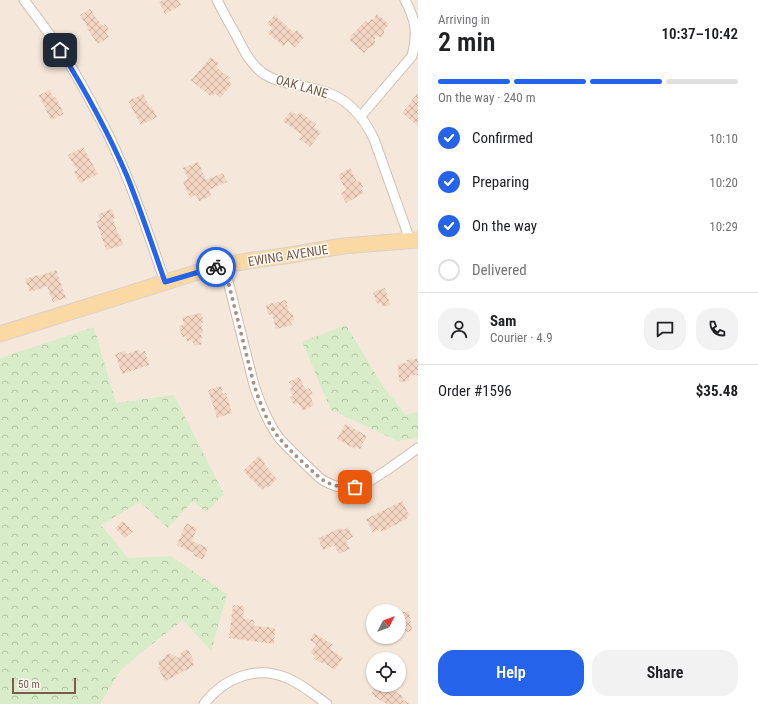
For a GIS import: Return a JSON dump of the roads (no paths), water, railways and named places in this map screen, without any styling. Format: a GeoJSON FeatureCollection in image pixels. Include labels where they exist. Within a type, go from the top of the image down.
{"type":"FeatureCollection","features":[{"type":"Feature","properties":{"kind":"main road","name":"EWING AVENUE"},"geometry":{"type":"LineString","coordinates":[[1,331],[224,265],[343,246],[414,240]]}},
{"type":"Feature","properties":{"kind":"street"},"geometry":{"type":"LineString","coordinates":[[24,0],[60,50],[88,96],[108,135],[137,202],[165,282]]}},
{"type":"Feature","properties":{"kind":"street","name":"OAK LANE"},"geometry":{"type":"LineString","coordinates":[[216,0],[248,57],[263,73],[278,81],[321,90],[333,95],[345,102],[361,116],[374,139],[414,240]]}},
{"type":"Feature","properties":{"kind":"street"},"geometry":{"type":"LineString","coordinates":[[361,116],[412,56],[416,47],[418,39],[416,22],[404,0]]}},
{"type":"Feature","properties":{"kind":"street"},"geometry":{"type":"LineString","coordinates":[[224,265],[254,385],[260,403],[268,420],[280,438],[321,479],[328,484],[337,487],[346,488],[365,484],[418,448]]}},
{"type":"Feature","properties":{"kind":"street"},"geometry":{"type":"LineString","coordinates":[[204,704],[219,688],[230,681],[242,676],[264,673],[275,674],[297,683],[326,704]]}}]}
